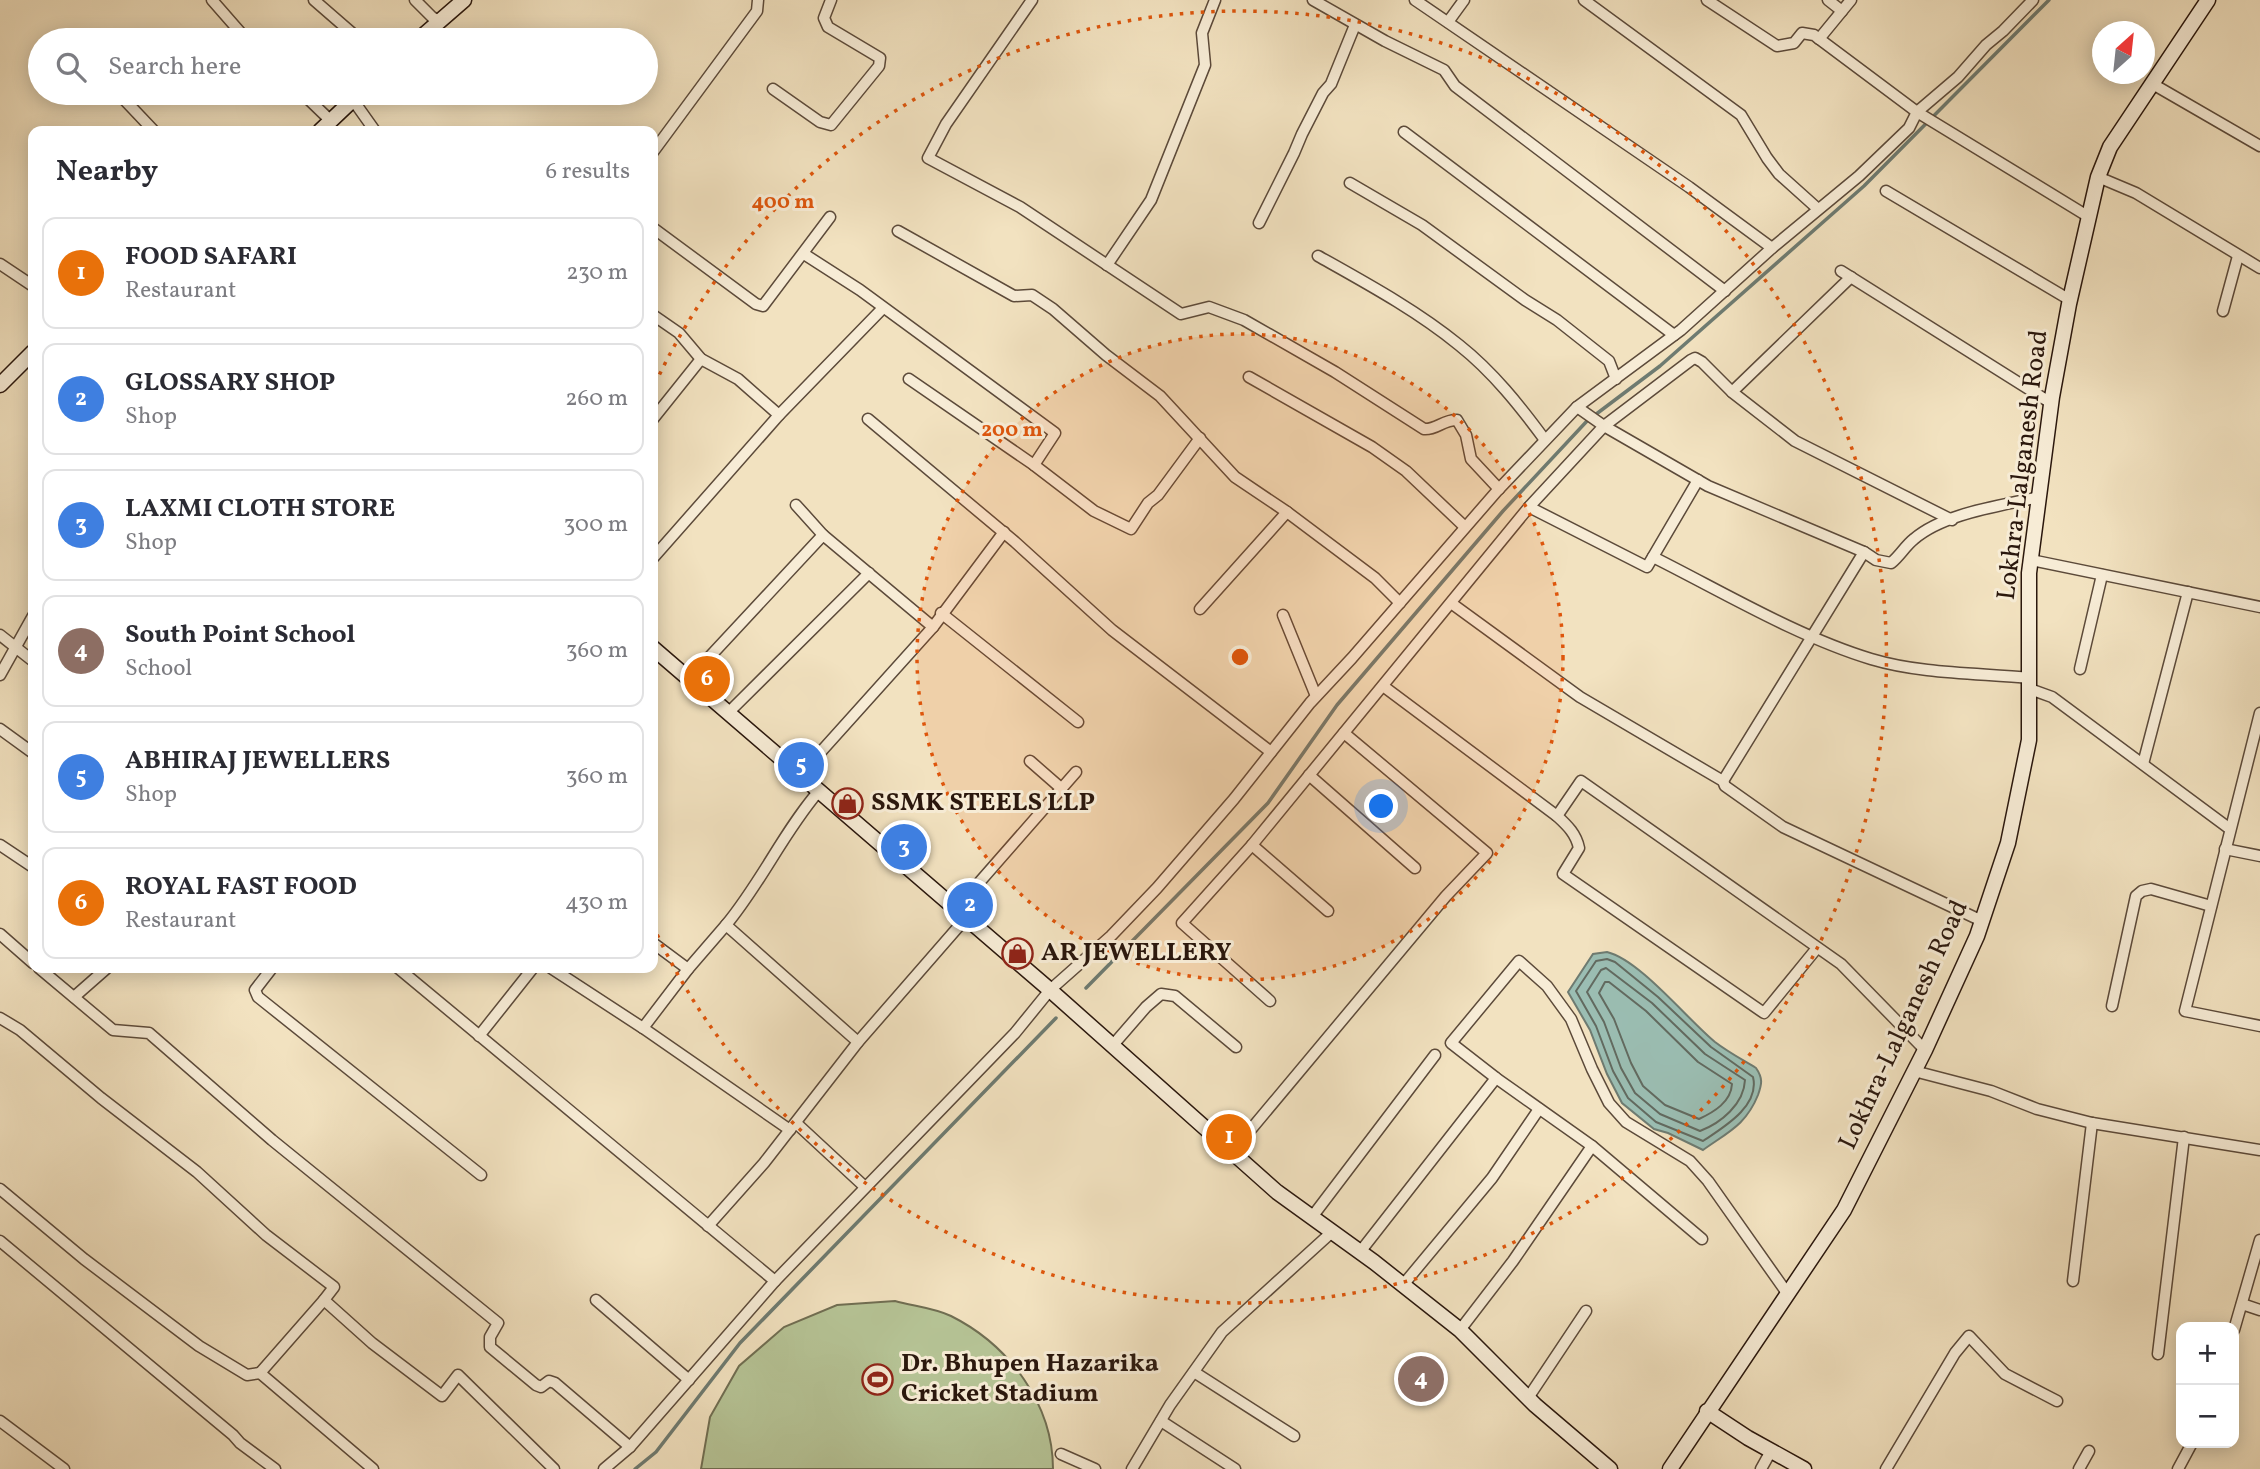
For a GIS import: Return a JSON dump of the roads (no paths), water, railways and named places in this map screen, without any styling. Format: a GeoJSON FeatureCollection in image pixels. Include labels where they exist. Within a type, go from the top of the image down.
{"type":"FeatureCollection","features":[{"type":"Feature","properties":{"kind":"main road"},"geometry":{"type":"LineString","coordinates":[[431,28],[464,0]]}},
{"type":"Feature","properties":{"kind":"main road","name":"Lokhra-Lalganesh Road"},"geometry":{"type":"LineString","coordinates":[[2155,77],[2208,0]]}},
{"type":"Feature","properties":{"kind":"main road","name":"Lokhra-Lalganesh Road"},"geometry":{"type":"LineString","coordinates":[[1670,1469],[1844,1210],[1925,1051],[1982,921],[2008,843],[2029,740],[2031,560],[2051,403],[2070,300],[2098,177],[2110,146],[2150,84]]}},
{"type":"Feature","properties":{"kind":"main road"},"geometry":{"type":"LineString","coordinates":[[326,126],[348,105]]}},
{"type":"Feature","properties":{"kind":"main road"},"geometry":{"type":"LineString","coordinates":[[0,385],[28,357]]}},
{"type":"Feature","properties":{"kind":"main road"},"geometry":{"type":"LineString","coordinates":[[658,652],[1050,990],[1277,1192],[1460,1330],[1528,1398],[1610,1469]]}},
{"type":"Feature","properties":{"kind":"main road"},"geometry":{"type":"LineString","coordinates":[[1707,1412],[1804,1469]]}},
{"type":"Feature","properties":{"kind":"street"},"geometry":{"type":"LineString","coordinates":[[212,0],[236,28]]}},
{"type":"Feature","properties":{"kind":"street"},"geometry":{"type":"LineString","coordinates":[[314,0],[346,28]]}},
{"type":"Feature","properties":{"kind":"street"},"geometry":{"type":"LineString","coordinates":[[415,0],[439,21]]}},
{"type":"Feature","properties":{"kind":"street"},"geometry":{"type":"LineString","coordinates":[[658,145],[757,11],[758,0]]}},
{"type":"Feature","properties":{"kind":"street"},"geometry":{"type":"LineString","coordinates":[[773,89],[820,122],[831,125],[879,66],[880,58],[828,27],[824,18],[831,0]]}},
{"type":"Feature","properties":{"kind":"street"},"geometry":{"type":"LineString","coordinates":[[1032,0],[946,124],[928,158],[1020,207],[1181,314],[1209,307],[1244,320],[1335,372],[1424,429],[1432,430],[1446,420],[1457,420],[1466,435],[1471,458],[1499,489]]}},
{"type":"Feature","properties":{"kind":"street"},"geometry":{"type":"LineString","coordinates":[[1107,265],[1151,200],[1161,176],[1205,65],[1202,33],[1214,0]]}},
{"type":"Feature","properties":{"kind":"street"},"geometry":{"type":"LineString","coordinates":[[1313,0],[1355,25],[1444,70],[1455,86],[1725,291]]}},
{"type":"Feature","properties":{"kind":"street"},"geometry":{"type":"LineString","coordinates":[[1415,0],[1689,187],[1772,248]]}},
{"type":"Feature","properties":{"kind":"street"},"geometry":{"type":"LineString","coordinates":[[1448,22],[1464,0]]}},
{"type":"Feature","properties":{"kind":"street"},"geometry":{"type":"LineString","coordinates":[[1584,0],[1741,115],[1779,174],[1818,209]]}},
{"type":"Feature","properties":{"kind":"street"},"geometry":{"type":"LineString","coordinates":[[1707,0],[1777,46],[1794,43],[1802,33],[1814,35],[1920,114],[2089,217]]}},
{"type":"Feature","properties":{"kind":"street"},"geometry":{"type":"LineString","coordinates":[[1828,0],[1842,11]]}},
{"type":"Feature","properties":{"kind":"street"},"geometry":{"type":"LineString","coordinates":[[1819,39],[1851,0]]}},
{"type":"Feature","properties":{"kind":"street"},"geometry":{"type":"LineString","coordinates":[[604,1469],[630,1447],[775,1281],[864,1186],[1015,1033],[1050,990],[1111,936],[1157,888],[1234,799],[1316,696],[1545,440],[1616,379],[1674,335],[1858,176],[1909,128],[1986,45],[2033,0]]}},
{"type":"Feature","properties":{"kind":"street"},"geometry":{"type":"LineString","coordinates":[[1259,223],[1301,134],[1323,93],[1331,84],[1355,25]]}},
{"type":"Feature","properties":{"kind":"street"},"geometry":{"type":"LineString","coordinates":[[2153,84],[2260,146]]}},
{"type":"Feature","properties":{"kind":"street"},"geometry":{"type":"LineString","coordinates":[[129,105],[149,126]]}},
{"type":"Feature","properties":{"kind":"street"},"geometry":{"type":"LineString","coordinates":[[314,105],[331,121]]}},
{"type":"Feature","properties":{"kind":"street"},"geometry":{"type":"LineString","coordinates":[[362,105],[372,126]]}},
{"type":"Feature","properties":{"kind":"street"},"geometry":{"type":"LineString","coordinates":[[1404,132],[1674,335]]}},
{"type":"Feature","properties":{"kind":"street"},"geometry":{"type":"LineString","coordinates":[[2098,177],[2136,193],[2260,268]]}},
{"type":"Feature","properties":{"kind":"street"},"geometry":{"type":"LineString","coordinates":[[1350,183],[1422,225],[1525,300],[1558,320],[1609,361],[1616,379]]}},
{"type":"Feature","properties":{"kind":"street"},"geometry":{"type":"LineString","coordinates":[[1885,191],[2070,300]]}},
{"type":"Feature","properties":{"kind":"street"},"geometry":{"type":"LineString","coordinates":[[658,232],[756,304],[763,306],[830,217]]}},
{"type":"Feature","properties":{"kind":"street"},"geometry":{"type":"LineString","coordinates":[[898,231],[1014,296],[1032,295],[1053,309],[1106,355],[1160,396],[1235,477],[1375,578],[1400,603]]}},
{"type":"Feature","properties":{"kind":"street"},"geometry":{"type":"LineString","coordinates":[[804,254],[860,290],[1055,433],[1034,464]]}},
{"type":"Feature","properties":{"kind":"street"},"geometry":{"type":"LineString","coordinates":[[1318,256],[1409,309],[1461,346],[1501,384],[1545,440]]}},
{"type":"Feature","properties":{"kind":"street"},"geometry":{"type":"LineString","coordinates":[[2223,311],[2238,256]]}},
{"type":"Feature","properties":{"kind":"street"},"geometry":{"type":"LineString","coordinates":[[0,264],[28,283]]}},
{"type":"Feature","properties":{"kind":"street"},"geometry":{"type":"LineString","coordinates":[[1732,391],[1846,274],[2051,403]]}},
{"type":"Feature","properties":{"kind":"street"},"geometry":{"type":"LineString","coordinates":[[658,552],[779,415],[883,308]]}},
{"type":"Feature","properties":{"kind":"street"},"geometry":{"type":"LineString","coordinates":[[658,321],[679,333],[701,359],[738,379],[779,415]]}},
{"type":"Feature","properties":{"kind":"street"},"geometry":{"type":"LineString","coordinates":[[1270,1001],[1182,923],[1252,845],[1528,507],[1602,425],[1695,358],[1795,441],[1952,520]]}},
{"type":"Feature","properties":{"kind":"street"},"geometry":{"type":"LineString","coordinates":[[658,413],[701,359]]}},
{"type":"Feature","properties":{"kind":"street"},"geometry":{"type":"LineString","coordinates":[[1249,377],[1372,447],[1406,471],[1465,527]]}},
{"type":"Feature","properties":{"kind":"street"},"geometry":{"type":"LineString","coordinates":[[909,379],[1034,464],[1094,511],[1131,529],[1148,503],[1158,495],[1200,438]]}},
{"type":"Feature","properties":{"kind":"street"},"geometry":{"type":"LineString","coordinates":[[1581,409],[1602,425],[1698,481],[1864,552],[1876,560],[1891,563],[1912,540],[1929,529],[1952,520],[2039,497]]}},
{"type":"Feature","properties":{"kind":"street"},"geometry":{"type":"LineString","coordinates":[[868,419],[1004,532],[1112,630],[1271,752]]}},
{"type":"Feature","properties":{"kind":"street"},"geometry":{"type":"LineString","coordinates":[[1528,507],[1647,567],[1698,481]]}},
{"type":"Feature","properties":{"kind":"street"},"geometry":{"type":"LineString","coordinates":[[796,505],[823,535],[933,627]]}},
{"type":"Feature","properties":{"kind":"street"},"geometry":{"type":"LineString","coordinates":[[1200,609],[1287,512]]}},
{"type":"Feature","properties":{"kind":"street"},"geometry":{"type":"LineString","coordinates":[[800,775],[933,627],[1004,532]]}},
{"type":"Feature","properties":{"kind":"street"},"geometry":{"type":"LineString","coordinates":[[689,679],[823,535]]}},
{"type":"Feature","properties":{"kind":"street"},"geometry":{"type":"LineString","coordinates":[[1723,780],[1864,552]]}},
{"type":"Feature","properties":{"kind":"street"},"geometry":{"type":"LineString","coordinates":[[1653,557],[1812,637],[1870,659],[1905,667],[2030,684],[2052,696],[2230,829]]}},
{"type":"Feature","properties":{"kind":"street"},"geometry":{"type":"LineString","coordinates":[[2031,560],[2260,607]]}},
{"type":"Feature","properties":{"kind":"street"},"geometry":{"type":"LineString","coordinates":[[728,713],[869,573]]}},
{"type":"Feature","properties":{"kind":"street"},"geometry":{"type":"LineString","coordinates":[[2080,669],[2102,575]]}},
{"type":"Feature","properties":{"kind":"street"},"geometry":{"type":"LineString","coordinates":[[2143,764],[2188,592]]}},
{"type":"Feature","properties":{"kind":"street"},"geometry":{"type":"LineString","coordinates":[[1451,603],[1580,697],[1723,780],[1725,786],[1783,827],[1982,921]]}},
{"type":"Feature","properties":{"kind":"street"},"geometry":{"type":"LineString","coordinates":[[942,613],[1078,722]]}},
{"type":"Feature","properties":{"kind":"street"},"geometry":{"type":"LineString","coordinates":[[1283,615],[1316,696]]}},
{"type":"Feature","properties":{"kind":"street"},"geometry":{"type":"LineString","coordinates":[[0,675],[28,624]]}},
{"type":"Feature","properties":{"kind":"street"},"geometry":{"type":"LineString","coordinates":[[0,635],[28,657]]}},
{"type":"Feature","properties":{"kind":"street"},"geometry":{"type":"LineString","coordinates":[[1382,686],[1558,816],[1577,838],[1579,848],[1563,874],[1764,1013],[1817,948]]}},
{"type":"Feature","properties":{"kind":"street"},"geometry":{"type":"LineString","coordinates":[[2260,713],[2185,1011],[2260,1026]]}},
{"type":"Feature","properties":{"kind":"street"},"geometry":{"type":"LineString","coordinates":[[0,729],[28,749]]}},
{"type":"Feature","properties":{"kind":"street"},"geometry":{"type":"LineString","coordinates":[[1232,1152],[1446,895],[1488,853],[1344,733]]}},
{"type":"Feature","properties":{"kind":"street"},"geometry":{"type":"LineString","coordinates":[[1030,761],[1062,789]]}},
{"type":"Feature","properties":{"kind":"street"},"geometry":{"type":"LineString","coordinates":[[708,1226],[764,1163],[1076,772]]}},
{"type":"Feature","properties":{"kind":"street"},"geometry":{"type":"LineString","coordinates":[[1309,775],[1415,868]]}},
{"type":"Feature","properties":{"kind":"street"},"geometry":{"type":"LineString","coordinates":[[1558,816],[1581,780],[1841,964],[1925,1051]]}},
{"type":"Feature","properties":{"kind":"street"},"geometry":{"type":"LineString","coordinates":[[643,1028],[755,887],[791,826],[818,792]]}},
{"type":"Feature","properties":{"kind":"street"},"geometry":{"type":"LineString","coordinates":[[0,845],[28,864]]}},
{"type":"Feature","properties":{"kind":"street"},"geometry":{"type":"LineString","coordinates":[[1252,845],[1328,911]]}},
{"type":"Feature","properties":{"kind":"street"},"geometry":{"type":"LineString","coordinates":[[2225,849],[2260,856]]}},
{"type":"Feature","properties":{"kind":"street"},"geometry":{"type":"LineString","coordinates":[[2112,1006],[2137,896],[2142,891],[2151,889],[2211,906]]}},
{"type":"Feature","properties":{"kind":"street"},"geometry":{"type":"LineString","coordinates":[[726,925],[858,1042]]}},
{"type":"Feature","properties":{"kind":"street"},"geometry":{"type":"LineString","coordinates":[[0,934],[28,959]]}},
{"type":"Feature","properties":{"kind":"street"},"geometry":{"type":"LineString","coordinates":[[658,947],[688,969]]}},
{"type":"Feature","properties":{"kind":"street"},"geometry":{"type":"LineString","coordinates":[[1702,1238],[1592,1146],[1451,1043],[1519,961],[1548,986],[1571,1019],[1609,1103],[1626,1122],[1689,1161],[1709,1181],[1787,1293]]}},
{"type":"Feature","properties":{"kind":"street"},"geometry":{"type":"LineString","coordinates":[[45,973],[113,1030],[149,1033],[294,1158],[498,1323],[490,1337],[490,1347],[536,1385],[541,1387],[549,1381],[555,1383],[630,1447]]}},
{"type":"Feature","properties":{"kind":"street"},"geometry":{"type":"LineString","coordinates":[[74,998],[102,973]]}},
{"type":"Feature","properties":{"kind":"street"},"geometry":{"type":"LineString","coordinates":[[268,973],[255,990],[258,997],[481,1175]]}},
{"type":"Feature","properties":{"kind":"street"},"geometry":{"type":"LineString","coordinates":[[404,973],[775,1281]]}},
{"type":"Feature","properties":{"kind":"street"},"geometry":{"type":"LineString","coordinates":[[479,1035],[529,973]]}},
{"type":"Feature","properties":{"kind":"street"},"geometry":{"type":"LineString","coordinates":[[559,973],[793,1126],[864,1186]]}},
{"type":"Feature","properties":{"kind":"street"},"geometry":{"type":"LineString","coordinates":[[1112,1045],[1161,994],[1175,996],[1236,1047]]}},
{"type":"Feature","properties":{"kind":"street"},"geometry":{"type":"LineString","coordinates":[[0,1018],[20,1030],[101,1098],[197,1172],[266,1235],[334,1287],[260,1373],[247,1375],[199,1346],[84,1259],[0,1189]]}},
{"type":"Feature","properties":{"kind":"street"},"geometry":{"type":"LineString","coordinates":[[1312,1217],[1435,1055]]}},
{"type":"Feature","properties":{"kind":"street"},"geometry":{"type":"LineString","coordinates":[[1914,1071],[1991,1091],[2037,1109],[2092,1123],[2260,1150]]}},
{"type":"Feature","properties":{"kind":"street"},"geometry":{"type":"LineString","coordinates":[[1360,1252],[1496,1078]]}},
{"type":"Feature","properties":{"kind":"street"},"geometry":{"type":"LineString","coordinates":[[1403,1285],[1492,1178],[1539,1109]]}},
{"type":"Feature","properties":{"kind":"street"},"geometry":{"type":"LineString","coordinates":[[2073,1281],[2092,1123]]}},
{"type":"Feature","properties":{"kind":"street"},"geometry":{"type":"LineString","coordinates":[[2158,1354],[2184,1137]]}},
{"type":"Feature","properties":{"kind":"street"},"geometry":{"type":"LineString","coordinates":[[1460,1330],[1507,1270],[1592,1146]]}},
{"type":"Feature","properties":{"kind":"street"},"geometry":{"type":"LineString","coordinates":[[1132,1469],[1161,1421],[1225,1330],[1332,1232]]}},
{"type":"Feature","properties":{"kind":"street"},"geometry":{"type":"LineString","coordinates":[[2236,1322],[2260,1240]]}},
{"type":"Feature","properties":{"kind":"street"},"geometry":{"type":"LineString","coordinates":[[0,1241],[240,1443],[275,1469]]}},
{"type":"Feature","properties":{"kind":"street"},"geometry":{"type":"LineString","coordinates":[[324,1300],[372,1343],[442,1396],[458,1375],[554,1469]]}},
{"type":"Feature","properties":{"kind":"street"},"geometry":{"type":"LineString","coordinates":[[596,1300],[689,1380]]}},
{"type":"Feature","properties":{"kind":"street"},"geometry":{"type":"LineString","coordinates":[[2242,1304],[2260,1310]]}},
{"type":"Feature","properties":{"kind":"street"},"geometry":{"type":"LineString","coordinates":[[1528,1398],[1586,1311]]}},
{"type":"Feature","properties":{"kind":"street"},"geometry":{"type":"LineString","coordinates":[[1886,1469],[1955,1353],[1969,1336],[2005,1374],[2057,1401]]}},
{"type":"Feature","properties":{"kind":"street"},"geometry":{"type":"LineString","coordinates":[[1194,1372],[1294,1436]]}},
{"type":"Feature","properties":{"kind":"street"},"geometry":{"type":"LineString","coordinates":[[260,1373],[373,1469]]}},
{"type":"Feature","properties":{"kind":"street"},"geometry":{"type":"LineString","coordinates":[[1161,1421],[1235,1469]]}},
{"type":"Feature","properties":{"kind":"street"},"geometry":{"type":"LineString","coordinates":[[0,1422],[64,1469]]}},
{"type":"Feature","properties":{"kind":"street"},"geometry":{"type":"LineString","coordinates":[[2178,1469],[2189,1448]]}},
{"type":"Feature","properties":{"kind":"street"},"geometry":{"type":"LineString","coordinates":[[1762,1469],[1771,1451]]}},
{"type":"Feature","properties":{"kind":"street"},"geometry":{"type":"LineString","coordinates":[[2079,1469],[2089,1451]]}},
{"type":"Feature","properties":{"kind":"street"},"geometry":{"type":"LineString","coordinates":[[1061,1454],[1095,1469]]}},
{"type":"Feature","properties":{"kind":"water"},"geometry":{"type":"Polygon","coordinates":[[[1607,952],[1634,966],[1715,1042],[1756,1068],[1761,1078],[1758,1095],[1748,1114],[1703,1150],[1654,1129],[1622,1103],[1607,1074],[1590,1030],[1568,992],[1593,954],[1607,952]]]}},
{"type":"Feature","properties":{"kind":"waterway"},"geometry":{"type":"LineString","coordinates":[[1086,988],[1268,803],[1337,705],[1503,511],[1587,421],[1660,366],[1864,186],[2049,0]]}},
{"type":"Feature","properties":{"kind":"waterway"},"geometry":{"type":"LineString","coordinates":[[635,1469],[656,1452],[740,1343],[1056,1018]]}},
{"type":"Feature","properties":{"kind":"place","name":"ROYAL FAST FOOD"},"geometry":{"type":"Point","coordinates":[707,679]}},
{"type":"Feature","properties":{"kind":"place","name":"ABHIRAJ JEWELLERS"},"geometry":{"type":"Point","coordinates":[801,765]}},
{"type":"Feature","properties":{"kind":"place","name":"SSMK STEELS LLP"},"geometry":{"type":"Point","coordinates":[848,803]}},
{"type":"Feature","properties":{"kind":"place","name":"LAXMI CLOTH STORE"},"geometry":{"type":"Point","coordinates":[904,847]}},
{"type":"Feature","properties":{"kind":"place","name":"GLOSSARY SHOP"},"geometry":{"type":"Point","coordinates":[970,905]}},
{"type":"Feature","properties":{"kind":"place","name":"AR JEWELLERY"},"geometry":{"type":"Point","coordinates":[1018,953]}},
{"type":"Feature","properties":{"kind":"place","name":"FOOD SAFARI"},"geometry":{"type":"Point","coordinates":[1229,1137]}},
{"type":"Feature","properties":{"kind":"place","name":"Dr. Bhupen Hazarika Cricket Stadium"},"geometry":{"type":"Point","coordinates":[878,1379]}},
{"type":"Feature","properties":{"kind":"place","name":"South Point School"},"geometry":{"type":"Point","coordinates":[1421,1379]}}]}
